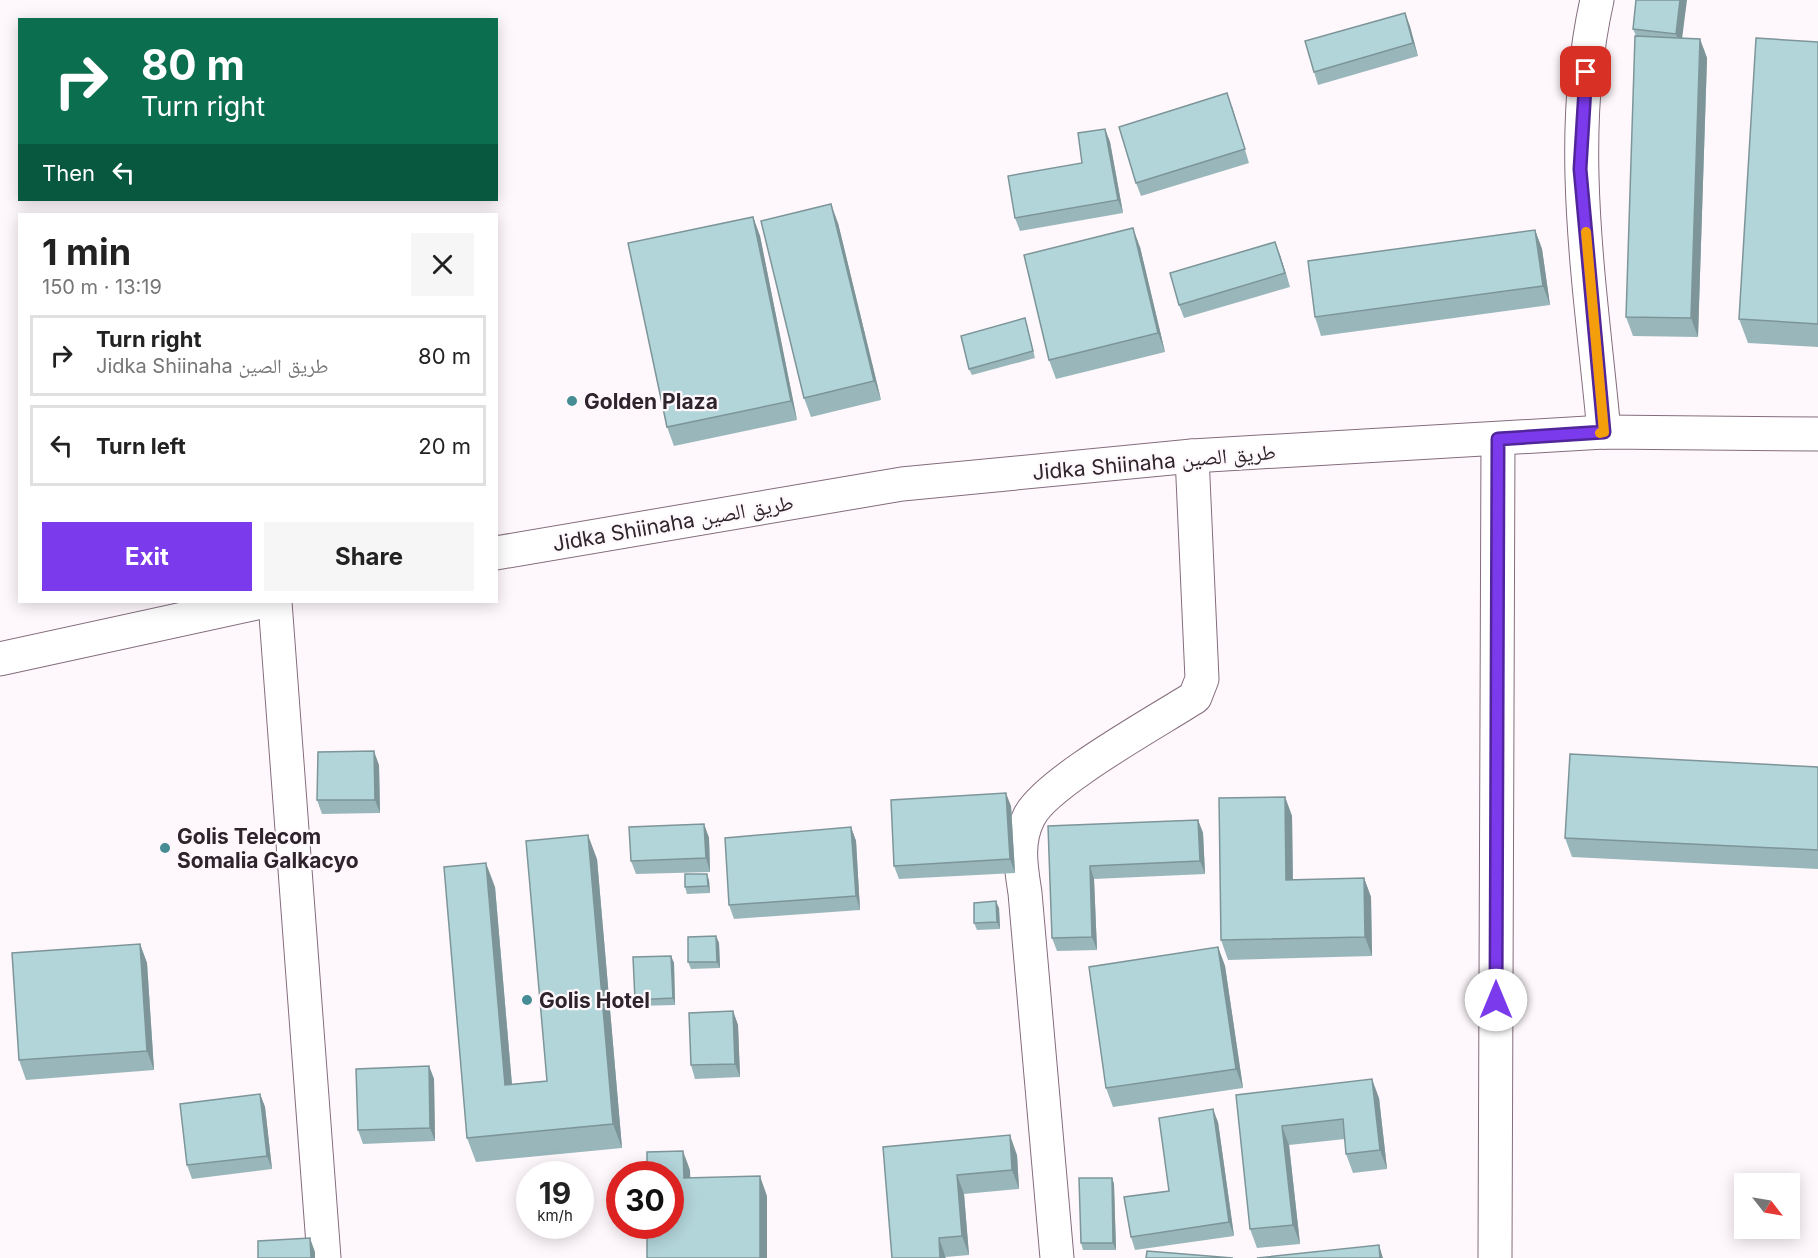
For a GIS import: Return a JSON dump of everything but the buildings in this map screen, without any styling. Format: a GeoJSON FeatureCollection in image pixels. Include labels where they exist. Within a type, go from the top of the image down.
{"type":"FeatureCollection","features":[{"type":"Feature","properties":{"kind":"street"},"geometry":{"type":"LineString","coordinates":[[1597,0],[1584,92],[1580,169],[1604,432]]}},
{"type":"Feature","properties":{"kind":"street","name":"Jidka Shiinaha طريق الصين"},"geometry":{"type":"LineString","coordinates":[[498,553],[902,484],[1192,456],[1604,432],[1818,434]]}},
{"type":"Feature","properties":{"kind":"street"},"geometry":{"type":"LineString","coordinates":[[1495,1258],[1498,439]]}},
{"type":"Feature","properties":{"kind":"street"},"geometry":{"type":"LineString","coordinates":[[1057,1258],[1025,893],[1018,853],[1029,816],[1053,788],[1195,697],[1202,679],[1192,456]]}},
{"type":"Feature","properties":{"kind":"street"},"geometry":{"type":"LineString","coordinates":[[0,659],[256,603]]}},
{"type":"Feature","properties":{"kind":"street"},"geometry":{"type":"LineString","coordinates":[[275,603],[324,1258]]}},
{"type":"Feature","properties":{"kind":"slow traffic"},"geometry":{"type":"LineString","coordinates":[[1586,232],[1604,432],[1600,433]]}},
{"type":"Feature","properties":{"kind":"place","name":"Golden Plaza"},"geometry":{"type":"Point","coordinates":[572,401]}},
{"type":"Feature","properties":{"kind":"place","name":"Golis Telecom Somalia Galkacyo"},"geometry":{"type":"Point","coordinates":[165,848]}},
{"type":"Feature","properties":{"kind":"place","name":"Golis Hotel"},"geometry":{"type":"Point","coordinates":[527,1000]}},
{"type":"Feature","properties":{"kind":"route"},"geometry":{"type":"LineString","coordinates":[[1496,1000],[1498,439],[1604,432],[1580,169],[1586,72]]}}]}
